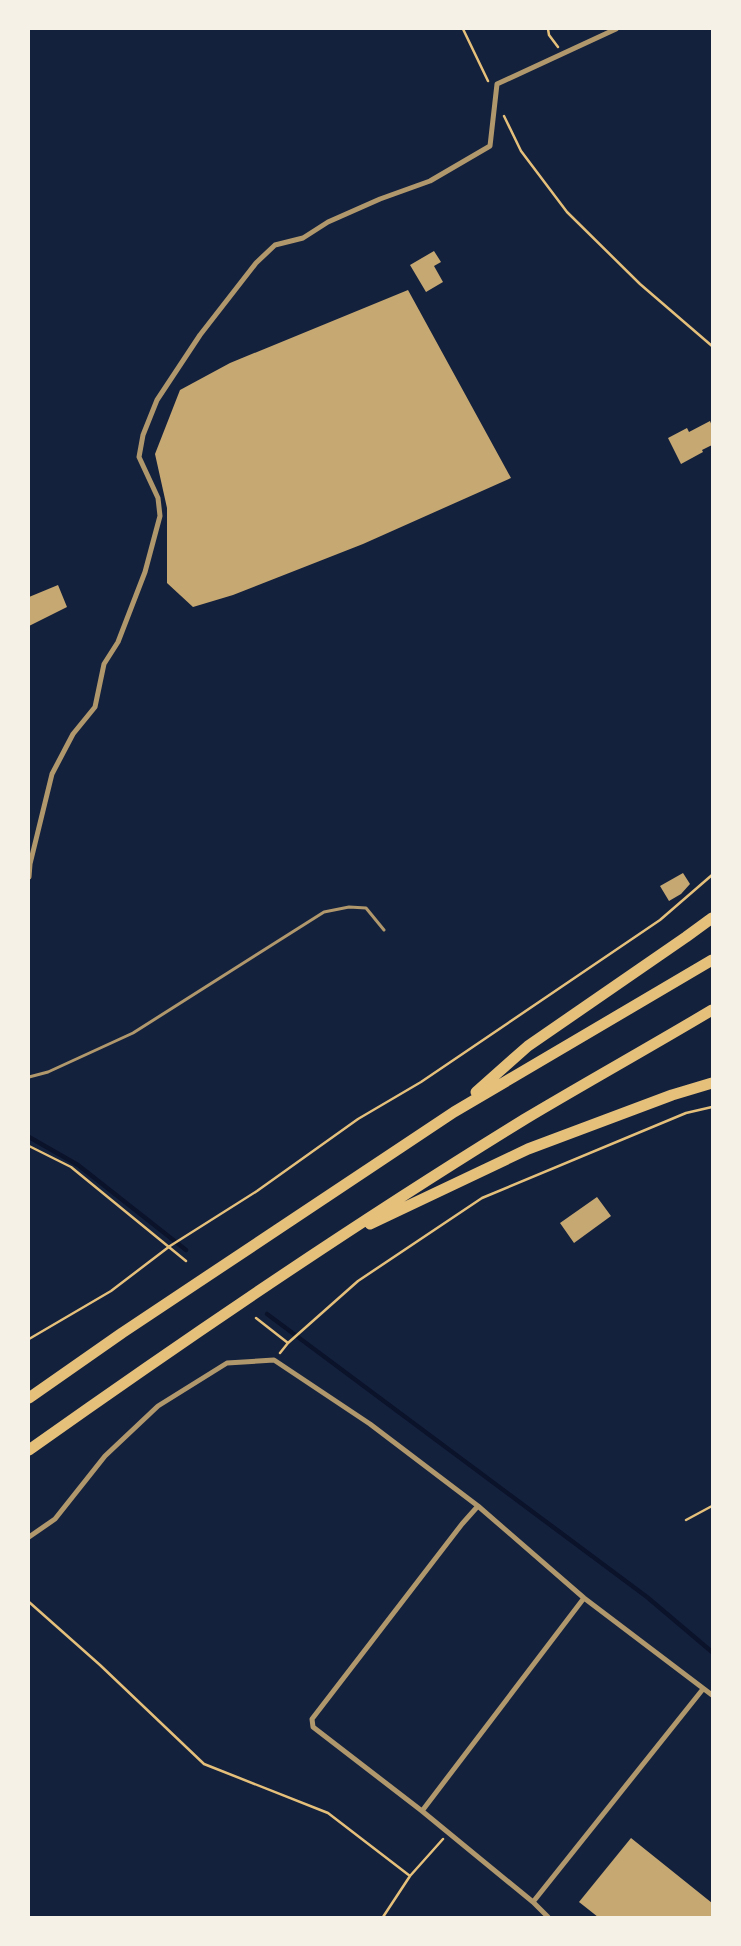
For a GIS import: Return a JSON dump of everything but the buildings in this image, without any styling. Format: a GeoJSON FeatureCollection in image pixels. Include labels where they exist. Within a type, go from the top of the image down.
{"type":"FeatureCollection","features":[{"type":"Feature","properties":{"kind":"highway"},"geometry":{"type":"LineString","coordinates":[[454,1112],[528,1046],[686,938],[712,918]]}},
{"type":"Feature","properties":{"kind":"highway"},"geometry":{"type":"LineString","coordinates":[[29,1398],[164,1305],[454,1112],[712,960]]}},
{"type":"Feature","properties":{"kind":"highway"},"geometry":{"type":"LineString","coordinates":[[29,1450],[154,1361],[330,1243],[526,1119],[712,1010]]}},
{"type":"Feature","properties":{"kind":"highway"},"geometry":{"type":"LineString","coordinates":[[330,1243],[528,1149],[672,1094],[712,1083]]}},
{"type":"Feature","properties":{"kind":"street"},"geometry":{"type":"LineString","coordinates":[[29,877],[30,864],[52,774],[73,734],[95,707],[104,664],[118,642],[145,572],[160,516],[158,498],[139,457],[143,435],[156,400],[200,334],[256,263],[275,245],[303,238],[328,222],[380,199],[430,181],[490,146],[497,84],[616,29]]}},
{"type":"Feature","properties":{"kind":"street"},"geometry":{"type":"LineString","coordinates":[[29,1537],[55,1519],[105,1456],[158,1406],[227,1363],[274,1360],[370,1424],[478,1506],[584,1598],[712,1696]]}},
{"type":"Feature","properties":{"kind":"street"},"geometry":{"type":"LineString","coordinates":[[478,1506],[462,1524],[312,1719],[314,1727],[422,1811],[533,1902],[548,1917]]}},
{"type":"Feature","properties":{"kind":"street"},"geometry":{"type":"LineString","coordinates":[[422,1811],[584,1598]]}},
{"type":"Feature","properties":{"kind":"street"},"geometry":{"type":"LineString","coordinates":[[533,1902],[703,1689]]}},
{"type":"Feature","properties":{"kind":"lane"},"geometry":{"type":"LineString","coordinates":[[29,1077],[48,1072],[133,1034],[324,912],[349,907],[366,908],[384,930]]}},
{"type":"Feature","properties":{"kind":"path"},"geometry":{"type":"LineString","coordinates":[[463,29],[521,151],[567,212],[640,284],[712,346]]}},
{"type":"Feature","properties":{"kind":"path"},"geometry":{"type":"LineString","coordinates":[[548,29],[549,35],[563,53]]}},
{"type":"Feature","properties":{"kind":"path"},"geometry":{"type":"LineString","coordinates":[[29,1339],[111,1291],[170,1246],[258,1191],[358,1118],[421,1082],[660,920],[712,875]]}},
{"type":"Feature","properties":{"kind":"path"},"geometry":{"type":"LineString","coordinates":[[256,1318],[288,1343],[358,1281],[482,1198],[686,1113],[712,1107]]}},
{"type":"Feature","properties":{"kind":"path"},"geometry":{"type":"LineString","coordinates":[[29,1146],[70,1167],[170,1246],[186,1261]]}},
{"type":"Feature","properties":{"kind":"path"},"geometry":{"type":"LineString","coordinates":[[686,1520],[712,1506]]}},
{"type":"Feature","properties":{"kind":"path"},"geometry":{"type":"LineString","coordinates":[[29,1602],[100,1665],[204,1764],[328,1813],[410,1876]]}},
{"type":"Feature","properties":{"kind":"path"},"geometry":{"type":"LineString","coordinates":[[384,1917],[410,1876],[449,1834]]}},
{"type":"Feature","properties":{"kind":"waterway"},"geometry":{"type":"LineString","coordinates":[[29,1137],[78,1165],[186,1250]]}},
{"type":"Feature","properties":{"kind":"waterway"},"geometry":{"type":"LineString","coordinates":[[267,1314],[647,1597],[712,1652]]}}]}
